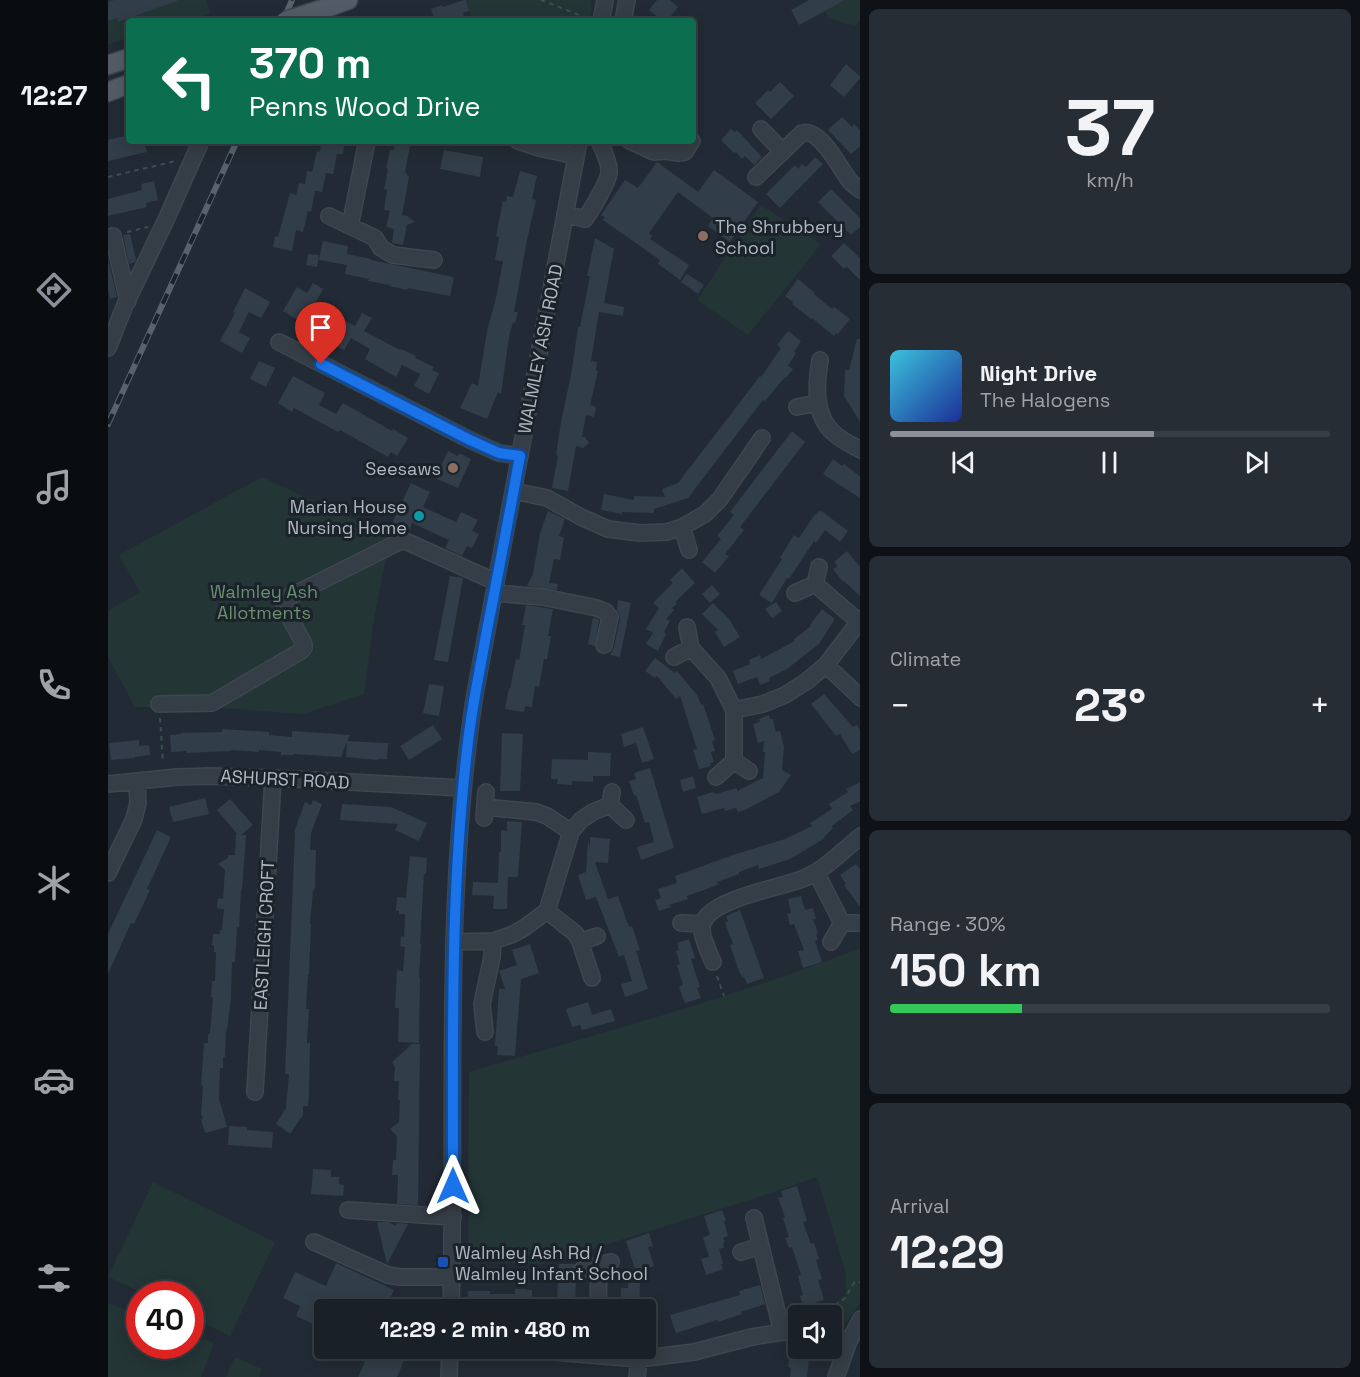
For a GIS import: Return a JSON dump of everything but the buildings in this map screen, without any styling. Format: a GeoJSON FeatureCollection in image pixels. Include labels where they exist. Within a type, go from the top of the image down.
{"type":"FeatureCollection","features":[{"type":"Feature","properties":{"kind":"main road"},"geometry":{"type":"LineString","coordinates":[[294,18],[348,0]]}},
{"type":"Feature","properties":{"kind":"main road"},"geometry":{"type":"LineString","coordinates":[[108,65],[126,59]]}},
{"type":"Feature","properties":{"kind":"main road"},"geometry":{"type":"LineString","coordinates":[[108,92],[126,85]]}},
{"type":"Feature","properties":{"kind":"street"},"geometry":{"type":"LineString","coordinates":[[602,18],[605,0]]}},
{"type":"Feature","properties":{"kind":"street"},"geometry":{"type":"LineString","coordinates":[[624,18],[627,0]]}},
{"type":"Feature","properties":{"kind":"street"},"geometry":{"type":"LineString","coordinates":[[761,129],[782,151]]}},
{"type":"Feature","properties":{"kind":"street"},"geometry":{"type":"LineString","coordinates":[[756,177],[782,151],[807,131],[813,133],[826,147],[849,180],[860,189]]}},
{"type":"Feature","properties":{"kind":"street"},"geometry":{"type":"LineString","coordinates":[[350,226],[366,144]]}},
{"type":"Feature","properties":{"kind":"street"},"geometry":{"type":"LineString","coordinates":[[527,144],[539,148],[577,148]]}},
{"type":"Feature","properties":{"kind":"street"},"geometry":{"type":"LineString","coordinates":[[565,214],[585,219],[597,200],[609,172],[600,144]]}},
{"type":"Feature","properties":{"kind":"street"},"geometry":{"type":"LineString","coordinates":[[637,144],[654,152],[678,153],[685,152],[695,144]]}},
{"type":"Feature","properties":{"kind":"street"},"geometry":{"type":"LineString","coordinates":[[108,348],[196,148]]}},
{"type":"Feature","properties":{"kind":"street","name":"WALMLEY ASH ROAD"},"geometry":{"type":"LineString","coordinates":[[451,1299],[454,942],[468,741],[577,148]]}},
{"type":"Feature","properties":{"kind":"street"},"geometry":{"type":"LineString","coordinates":[[329,216],[375,238],[381,248],[393,255],[434,261]]}},
{"type":"Feature","properties":{"kind":"street"},"geometry":{"type":"LineString","coordinates":[[113,236],[128,300]]}},
{"type":"Feature","properties":{"kind":"street"},"geometry":{"type":"LineString","coordinates":[[279,342],[470,440],[499,453],[520,456]]}},
{"type":"Feature","properties":{"kind":"street"},"geometry":{"type":"LineString","coordinates":[[820,360],[816,381],[817,403],[825,422],[837,436],[860,449]]}},
{"type":"Feature","properties":{"kind":"street"},"geometry":{"type":"LineString","coordinates":[[797,407],[817,403]]}},
{"type":"Feature","properties":{"kind":"street"},"geometry":{"type":"LineString","coordinates":[[514,491],[547,498],[608,529],[667,532],[682,527],[705,514],[720,499],[762,438]]}},
{"type":"Feature","properties":{"kind":"street"},"geometry":{"type":"LineString","coordinates":[[682,527],[689,550]]}},
{"type":"Feature","properties":{"kind":"street"},"geometry":{"type":"LineString","coordinates":[[159,704],[213,703],[301,651],[304,644],[285,609],[284,603],[287,598],[403,540],[495,588],[597,608],[606,612],[610,617],[604,645]]}},
{"type":"Feature","properties":{"kind":"street"},"geometry":{"type":"LineString","coordinates":[[815,584],[819,567]]}},
{"type":"Feature","properties":{"kind":"street"},"geometry":{"type":"LineString","coordinates":[[795,593],[815,584]]}},
{"type":"Feature","properties":{"kind":"street"},"geometry":{"type":"LineString","coordinates":[[734,710],[763,704],[807,681],[826,665],[859,620],[815,584]]}},
{"type":"Feature","properties":{"kind":"street"},"geometry":{"type":"LineString","coordinates":[[687,627],[691,648],[718,678],[734,710],[734,761],[716,777]]}},
{"type":"Feature","properties":{"kind":"street"},"geometry":{"type":"LineString","coordinates":[[674,657],[691,648]]}},
{"type":"Feature","properties":{"kind":"street"},"geometry":{"type":"LineString","coordinates":[[826,665],[860,697]]}},
{"type":"Feature","properties":{"kind":"street"},"geometry":{"type":"LineString","coordinates":[[734,761],[749,771]]}},
{"type":"Feature","properties":{"kind":"street","name":"ASHURST ROAD"},"geometry":{"type":"LineString","coordinates":[[108,784],[210,776],[463,789]]}},
{"type":"Feature","properties":{"kind":"street","name":"EASTLEIGH CROFT"},"geometry":{"type":"LineString","coordinates":[[255,1092],[273,778]]}},
{"type":"Feature","properties":{"kind":"street"},"geometry":{"type":"LineString","coordinates":[[108,873],[134,819],[138,803],[137,781]]}},
{"type":"Feature","properties":{"kind":"street"},"geometry":{"type":"LineString","coordinates":[[454,942],[493,941],[524,928],[547,910],[571,832],[581,820],[611,799],[626,820]]}},
{"type":"Feature","properties":{"kind":"street"},"geometry":{"type":"LineString","coordinates":[[485,806],[536,812],[547,816],[571,832]]}},
{"type":"Feature","properties":{"kind":"street"},"geometry":{"type":"LineString","coordinates":[[713,962],[702,931],[702,924],[707,915],[717,907],[736,899],[803,879],[816,872],[860,837]]}},
{"type":"Feature","properties":{"kind":"street"},"geometry":{"type":"LineString","coordinates":[[816,872],[850,923],[831,942]]}},
{"type":"Feature","properties":{"kind":"street"},"geometry":{"type":"LineString","coordinates":[[547,910],[576,934],[592,978]]}},
{"type":"Feature","properties":{"kind":"street"},"geometry":{"type":"LineString","coordinates":[[681,923],[702,924]]}},
{"type":"Feature","properties":{"kind":"street"},"geometry":{"type":"LineString","coordinates":[[580,942],[597,936]]}},
{"type":"Feature","properties":{"kind":"street"},"geometry":{"type":"LineString","coordinates":[[485,1032],[482,1004],[493,941]]}},
{"type":"Feature","properties":{"kind":"street"},"geometry":{"type":"LineString","coordinates":[[348,1210],[453,1217]]}},
{"type":"Feature","properties":{"kind":"street"},"geometry":{"type":"LineString","coordinates":[[754,1218],[782,1332]]}},
{"type":"Feature","properties":{"kind":"street"},"geometry":{"type":"LineString","coordinates":[[314,1242],[388,1275],[452,1277]]}},
{"type":"Feature","properties":{"kind":"street"},"geometry":{"type":"LineString","coordinates":[[741,1252],[761,1246]]}},
{"type":"Feature","properties":{"kind":"street"},"geometry":{"type":"LineString","coordinates":[[582,1270],[605,1264],[600,1299]]}},
{"type":"Feature","properties":{"kind":"street"},"geometry":{"type":"LineString","coordinates":[[836,1377],[849,1341],[860,1321]]}},
{"type":"Feature","properties":{"kind":"street"},"geometry":{"type":"LineString","coordinates":[[656,1357],[694,1352],[752,1337],[788,1332]]}},
{"type":"Feature","properties":{"kind":"street"},"geometry":{"type":"LineString","coordinates":[[842,1339],[849,1341]]}},
{"type":"Feature","properties":{"kind":"street"},"geometry":{"type":"LineString","coordinates":[[449,1377],[453,1359]]}},
{"type":"Feature","properties":{"kind":"street"},"geometry":{"type":"LineString","coordinates":[[637,1377],[639,1359]]}},
{"type":"Feature","properties":{"kind":"path"},"geometry":{"type":"LineString","coordinates":[[541,0],[587,18]]}},
{"type":"Feature","properties":{"kind":"path"},"geometry":{"type":"LineString","coordinates":[[108,177],[196,148]]}},
{"type":"Feature","properties":{"kind":"path"},"geometry":{"type":"LineString","coordinates":[[113,236],[165,222]]}},
{"type":"Feature","properties":{"kind":"path"},"geometry":{"type":"LineString","coordinates":[[159,704],[164,778]]}},
{"type":"Feature","properties":{"kind":"path"},"geometry":{"type":"LineString","coordinates":[[713,962],[724,996]]}},
{"type":"Feature","properties":{"kind":"path"},"geometry":{"type":"LineString","coordinates":[[835,1305],[845,1298],[854,1283],[860,1282]]}},
{"type":"Feature","properties":{"kind":"green space"},"geometry":{"type":"Polygon","coordinates":[[[108,0],[206,0],[210,13],[197,18],[126,18],[126,38],[108,45],[108,0]]]}},
{"type":"Feature","properties":{"kind":"green space"},"geometry":{"type":"Polygon","coordinates":[[[466,0],[591,0],[591,18],[472,18],[466,0]]]}},
{"type":"Feature","properties":{"kind":"green space"},"geometry":{"type":"Polygon","coordinates":[[[836,0],[860,0],[860,21],[855,26],[828,18],[825,11],[836,0]]]}},
{"type":"Feature","properties":{"kind":"green space"},"geometry":{"type":"Polygon","coordinates":[[[761,205],[821,244],[748,335],[697,300],[761,205]]]}},
{"type":"Feature","properties":{"kind":"green space","name":"Walmley Ash Allotments"},"geometry":{"type":"Polygon","coordinates":[[[262,477],[390,536],[374,619],[364,694],[303,714],[208,707],[135,707],[108,657],[108,611],[140,592],[119,555],[262,477]]]}},
{"type":"Feature","properties":{"kind":"green space"},"geometry":{"type":"Polygon","coordinates":[[[860,948],[860,1303],[846,1323],[842,1325],[842,1305],[834,1305],[846,1295],[846,1273],[817,1177],[543,1264],[468,1262],[469,1072],[764,983],[860,948]]]}},
{"type":"Feature","properties":{"kind":"green space"},"geometry":{"type":"Polygon","coordinates":[[[153,1182],[275,1242],[230,1336],[204,1323],[204,1281],[126,1281],[126,1285],[108,1277],[153,1182]]]}},
{"type":"Feature","properties":{"kind":"green space"},"geometry":{"type":"Polygon","coordinates":[[[108,1303],[126,1310],[126,1359],[204,1359],[204,1339],[214,1343],[201,1377],[108,1377],[108,1303]]]}},
{"type":"Feature","properties":{"kind":"green space"},"geometry":{"type":"Polygon","coordinates":[[[235,1357],[262,1369],[259,1377],[226,1377],[235,1357]]]}},
{"type":"Feature","properties":{"kind":"railway"},"geometry":{"type":"LineString","coordinates":[[284,18],[292,0]]}},
{"type":"Feature","properties":{"kind":"railway"},"geometry":{"type":"LineString","coordinates":[[108,424],[236,144]]}},
{"type":"Feature","properties":{"kind":"place","name":"The Shrubbery School"},"geometry":{"type":"Point","coordinates":[703,236]}},
{"type":"Feature","properties":{"kind":"place","name":"Seesaws"},"geometry":{"type":"Point","coordinates":[453,468]}},
{"type":"Feature","properties":{"kind":"place","name":"Marian House Nursing Home"},"geometry":{"type":"Point","coordinates":[419,516]}},
{"type":"Feature","properties":{"kind":"place","name":"Walmley Ash Rd / Walmley Infant School"},"geometry":{"type":"Point","coordinates":[443,1262]}},
{"type":"Feature","properties":{"kind":"route"},"geometry":{"type":"LineString","coordinates":[[321,364],[470,440],[499,453],[520,456],[475,694],[463,789],[454,942],[453,1186]]}}]}
